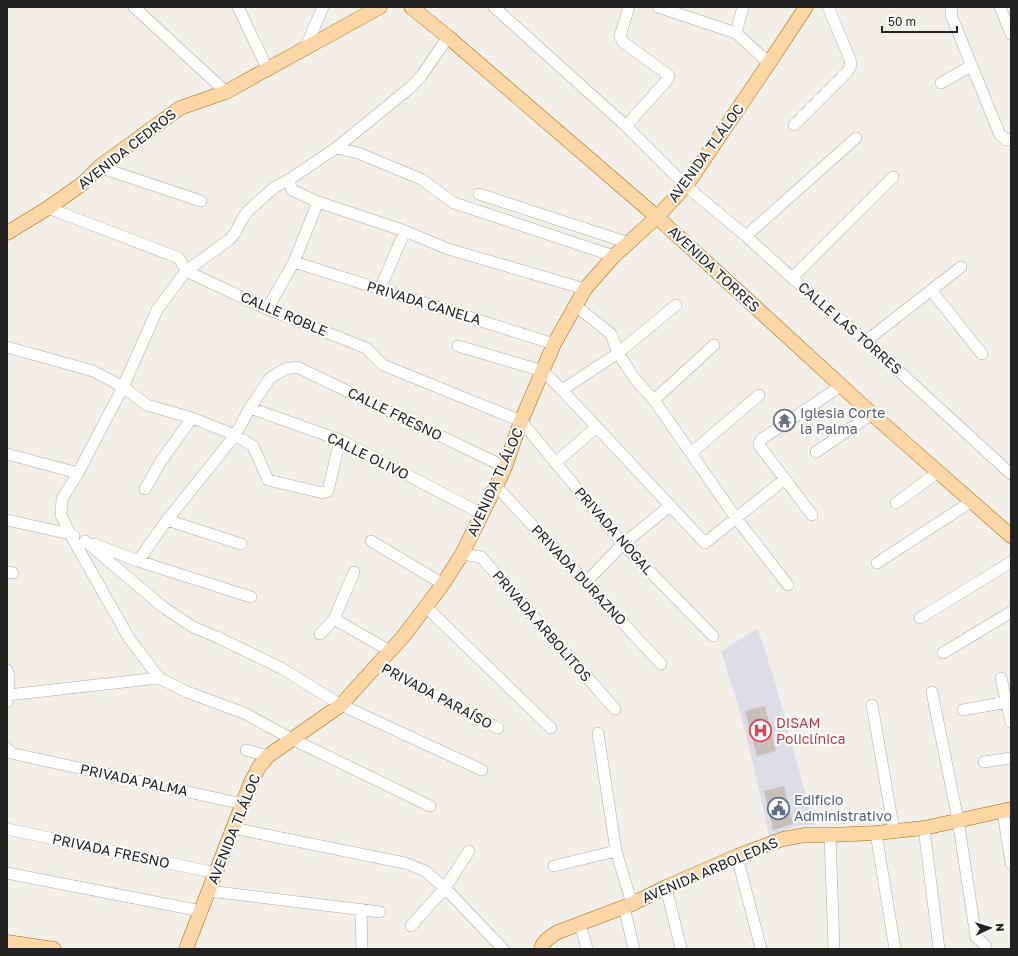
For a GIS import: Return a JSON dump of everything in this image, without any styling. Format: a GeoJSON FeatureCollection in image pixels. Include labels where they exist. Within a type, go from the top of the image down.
{"type":"FeatureCollection","features":[{"type":"Feature","properties":{"kind":"main road","name":"AVENIDA CEDROS"},"geometry":{"type":"LineString","coordinates":[[7,233],[48,208],[82,184],[99,167],[180,108],[226,92],[380,7]]}},
{"type":"Feature","properties":{"kind":"main road","name":"AVENIDA TORRES"},"geometry":{"type":"LineString","coordinates":[[411,7],[658,217],[841,386],[1011,536]]}},
{"type":"Feature","properties":{"kind":"main road","name":"AVENIDA TLÁLOC"},"geometry":{"type":"LineString","coordinates":[[188,949],[233,828],[259,768],[268,756],[341,705],[402,638],[443,584],[462,554],[496,486],[505,467],[521,421],[554,344],[585,289],[614,256],[658,217],[686,186],[806,7]]}},
{"type":"Feature","properties":{"kind":"main road","name":"AVENIDA ARBOLEDAS"},"geometry":{"type":"LineString","coordinates":[[541,949],[550,936],[558,932],[628,906],[666,887],[737,856],[783,839],[805,835],[830,836],[924,828],[1007,811]]}},
{"type":"Feature","properties":{"kind":"main road"},"geometry":{"type":"LineString","coordinates":[[7,942],[54,949]]}},
{"type":"Feature","properties":{"kind":"street"},"geometry":{"type":"LineString","coordinates":[[134,7],[226,92]]}},
{"type":"Feature","properties":{"kind":"street"},"geometry":{"type":"LineString","coordinates":[[238,7],[268,70]]}},
{"type":"Feature","properties":{"kind":"street"},"geometry":{"type":"LineString","coordinates":[[305,49],[323,7]]}},
{"type":"Feature","properties":{"kind":"street","name":"CALLE LAS TORRES"},"geometry":{"type":"LineString","coordinates":[[494,7],[626,126],[686,186],[746,236],[792,278],[866,341],[1011,474]]}},
{"type":"Feature","properties":{"kind":"street"},"geometry":{"type":"LineString","coordinates":[[626,126],[669,76],[621,39],[620,36],[629,7]]}},
{"type":"Feature","properties":{"kind":"street"},"geometry":{"type":"LineString","coordinates":[[658,7],[736,33],[769,63]]}},
{"type":"Feature","properties":{"kind":"street"},"geometry":{"type":"LineString","coordinates":[[736,33],[742,7]]}},
{"type":"Feature","properties":{"kind":"street"},"geometry":{"type":"LineString","coordinates":[[794,125],[848,71],[851,65],[850,59],[828,7]]}},
{"type":"Feature","properties":{"kind":"street"},"geometry":{"type":"LineString","coordinates":[[952,7],[951,15],[1000,134],[1009,140]]}},
{"type":"Feature","properties":{"kind":"street"},"geometry":{"type":"LineString","coordinates":[[1000,7],[1011,34]]}},
{"type":"Feature","properties":{"kind":"street"},"geometry":{"type":"LineString","coordinates":[[430,806],[292,739],[244,713],[187,692],[159,678],[129,638],[70,534],[61,515],[62,499],[78,473],[123,387],[157,310],[186,271],[229,240],[249,210],[275,187],[290,179],[336,148],[411,87],[422,75],[448,37]]}},
{"type":"Feature","properties":{"kind":"street"},"geometry":{"type":"LineString","coordinates":[[941,83],[971,66]]}},
{"type":"Feature","properties":{"kind":"street"},"geometry":{"type":"LineString","coordinates":[[746,236],[856,138]]}},
{"type":"Feature","properties":{"kind":"street"},"geometry":{"type":"LineString","coordinates":[[336,148],[358,152],[421,179],[454,203],[614,256]]}},
{"type":"Feature","properties":{"kind":"street"},"geometry":{"type":"LineString","coordinates":[[99,167],[200,201]]}},
{"type":"Feature","properties":{"kind":"street"},"geometry":{"type":"LineString","coordinates":[[792,278],[893,177]]}},
{"type":"Feature","properties":{"kind":"street"},"geometry":{"type":"LineString","coordinates":[[290,179],[292,190],[318,202],[406,231],[448,249],[585,289]]}},
{"type":"Feature","properties":{"kind":"street"},"geometry":{"type":"LineString","coordinates":[[479,194],[628,243]]}},
{"type":"Feature","properties":{"kind":"street"},"geometry":{"type":"LineString","coordinates":[[267,309],[294,262],[318,202]]}},
{"type":"Feature","properties":{"kind":"street","name":"CALLE ROBLE"},"geometry":{"type":"LineString","coordinates":[[48,208],[179,258],[186,271],[267,309],[366,348],[383,365],[521,421]]}},
{"type":"Feature","properties":{"kind":"street"},"geometry":{"type":"LineString","coordinates":[[380,289],[406,231]]}},
{"type":"Feature","properties":{"kind":"street","name":"PRIVADA CANELA"},"geometry":{"type":"LineString","coordinates":[[294,262],[554,344]]}},
{"type":"Feature","properties":{"kind":"street"},"geometry":{"type":"LineString","coordinates":[[866,341],[961,267]]}},
{"type":"Feature","properties":{"kind":"street"},"geometry":{"type":"LineString","coordinates":[[931,290],[982,354]]}},
{"type":"Feature","properties":{"kind":"street"},"geometry":{"type":"LineString","coordinates":[[562,390],[618,352],[676,305]]}},
{"type":"Feature","properties":{"kind":"street"},"geometry":{"type":"LineString","coordinates":[[576,306],[611,334],[618,352],[635,379],[654,400],[736,518],[788,585]]}},
{"type":"Feature","properties":{"kind":"street"},"geometry":{"type":"LineString","coordinates":[[654,400],[714,345]]}},
{"type":"Feature","properties":{"kind":"street"},"geometry":{"type":"LineString","coordinates":[[458,346],[543,371],[705,543],[785,479]]}},
{"type":"Feature","properties":{"kind":"street"},"geometry":{"type":"LineString","coordinates":[[7,347],[93,371],[123,387],[147,405],[192,418],[234,435],[253,446],[268,480],[323,493],[328,492],[340,440]]}},
{"type":"Feature","properties":{"kind":"street","name":"CALLE FRESNO"},"geometry":{"type":"LineString","coordinates":[[250,408],[270,378],[285,369],[297,367],[505,467]]}},
{"type":"Feature","properties":{"kind":"street"},"geometry":{"type":"LineString","coordinates":[[812,515],[759,445],[760,441],[841,386]]}},
{"type":"Feature","properties":{"kind":"street"},"geometry":{"type":"LineString","coordinates":[[691,453],[759,395]]}},
{"type":"Feature","properties":{"kind":"street"},"geometry":{"type":"LineString","coordinates":[[138,561],[167,520],[234,435],[250,408]]}},
{"type":"Feature","properties":{"kind":"street","name":"CALLE OLIVO"},"geometry":{"type":"LineString","coordinates":[[250,408],[340,440],[482,514]]}},
{"type":"Feature","properties":{"kind":"street"},"geometry":{"type":"LineString","coordinates":[[816,452],[872,414]]}},
{"type":"Feature","properties":{"kind":"street"},"geometry":{"type":"LineString","coordinates":[[145,489],[161,461],[192,418]]}},
{"type":"Feature","properties":{"kind":"street","name":"PRIVADA NOGAL"},"geometry":{"type":"LineString","coordinates":[[521,421],[623,544],[713,636]]}},
{"type":"Feature","properties":{"kind":"street"},"geometry":{"type":"LineString","coordinates":[[555,463],[597,427]]}},
{"type":"Feature","properties":{"kind":"street"},"geometry":{"type":"LineString","coordinates":[[7,454],[78,473]]}},
{"type":"Feature","properties":{"kind":"street"},"geometry":{"type":"LineString","coordinates":[[896,503],[938,472]]}},
{"type":"Feature","properties":{"kind":"street","name":"PRIVADA DURAZNO"},"geometry":{"type":"LineString","coordinates":[[496,486],[661,664]]}},
{"type":"Feature","properties":{"kind":"street"},"geometry":{"type":"LineString","coordinates":[[877,563],[972,501]]}},
{"type":"Feature","properties":{"kind":"street"},"geometry":{"type":"LineString","coordinates":[[586,582],[623,544],[670,506]]}},
{"type":"Feature","properties":{"kind":"street"},"geometry":{"type":"LineString","coordinates":[[7,520],[70,534],[138,561],[251,597]]}},
{"type":"Feature","properties":{"kind":"street"},"geometry":{"type":"LineString","coordinates":[[167,520],[241,544]]}},
{"type":"Feature","properties":{"kind":"street"},"geometry":{"type":"LineString","coordinates":[[85,541],[163,607],[193,627],[281,668],[341,705],[482,770]]}},
{"type":"Feature","properties":{"kind":"street"},"geometry":{"type":"LineString","coordinates":[[371,541],[443,584]]}},
{"type":"Feature","properties":{"kind":"street","name":"PRIVADA ARBOLITOS"},"geometry":{"type":"LineString","coordinates":[[462,554],[481,557],[615,709]]}},
{"type":"Feature","properties":{"kind":"street"},"geometry":{"type":"LineString","coordinates":[[920,618],[1011,562]]}},
{"type":"Feature","properties":{"kind":"street"},"geometry":{"type":"LineString","coordinates":[[320,634],[334,620],[354,572]]}},
{"type":"Feature","properties":{"kind":"street"},"geometry":{"type":"LineString","coordinates":[[425,606],[551,728]]}},
{"type":"Feature","properties":{"kind":"street"},"geometry":{"type":"LineString","coordinates":[[942,653],[1011,612]]}},
{"type":"Feature","properties":{"kind":"street"},"geometry":{"type":"LineString","coordinates":[[334,620],[390,650]]}},
{"type":"Feature","properties":{"kind":"street","name":"PRIVADA PARAÍSO"},"geometry":{"type":"LineString","coordinates":[[377,665],[498,728]]}},
{"type":"Feature","properties":{"kind":"street"},"geometry":{"type":"LineString","coordinates":[[7,670],[9,677],[8,699],[159,678]]}},
{"type":"Feature","properties":{"kind":"street"},"geometry":{"type":"LineString","coordinates":[[1001,678],[1011,722]]}},
{"type":"Feature","properties":{"kind":"street"},"geometry":{"type":"LineString","coordinates":[[932,692],[958,820],[976,937],[985,945],[986,949]]}},
{"type":"Feature","properties":{"kind":"street"},"geometry":{"type":"LineString","coordinates":[[963,710],[1007,702]]}},
{"type":"Feature","properties":{"kind":"street"},"geometry":{"type":"LineString","coordinates":[[872,705],[894,831]]}},
{"type":"Feature","properties":{"kind":"street"},"geometry":{"type":"LineString","coordinates":[[598,733],[616,851],[628,906],[634,949]]}},
{"type":"Feature","properties":{"kind":"street","name":"PRIVADA PALMA"},"geometry":{"type":"LineString","coordinates":[[7,748],[11,753],[243,804]]}},
{"type":"Feature","properties":{"kind":"street"},"geometry":{"type":"LineString","coordinates":[[246,750],[268,756]]}},
{"type":"Feature","properties":{"kind":"street"},"geometry":{"type":"LineString","coordinates":[[984,762],[1011,758]]}},
{"type":"Feature","properties":{"kind":"street"},"geometry":{"type":"LineString","coordinates":[[1007,811],[1011,863]]}},
{"type":"Feature","properties":{"kind":"street"},"geometry":{"type":"LineString","coordinates":[[233,828],[405,863],[425,872],[445,888],[503,949]]}},
{"type":"Feature","properties":{"kind":"street"},"geometry":{"type":"LineString","coordinates":[[924,828],[939,949]]}},
{"type":"Feature","properties":{"kind":"street","name":"PRIVADA FRESNO"},"geometry":{"type":"LineString","coordinates":[[7,829],[216,873]]}},
{"type":"Feature","properties":{"kind":"street"},"geometry":{"type":"LineString","coordinates":[[876,833],[895,949]]}},
{"type":"Feature","properties":{"kind":"street"},"geometry":{"type":"LineString","coordinates":[[830,836],[834,949]]}},
{"type":"Feature","properties":{"kind":"street"},"geometry":{"type":"LineString","coordinates":[[411,926],[445,888],[469,851]]}},
{"type":"Feature","properties":{"kind":"street"},"geometry":{"type":"LineString","coordinates":[[554,866],[616,851]]}},
{"type":"Feature","properties":{"kind":"street"},"geometry":{"type":"LineString","coordinates":[[737,856],[761,949]]}},
{"type":"Feature","properties":{"kind":"street"},"geometry":{"type":"LineString","coordinates":[[7,873],[201,911]]}},
{"type":"Feature","properties":{"kind":"street"},"geometry":{"type":"LineString","coordinates":[[666,887],[681,949]]}},
{"type":"Feature","properties":{"kind":"street"},"geometry":{"type":"LineString","coordinates":[[209,891],[380,912]]}},
{"type":"Feature","properties":{"kind":"street"},"geometry":{"type":"LineString","coordinates":[[361,909],[362,949]]}},
{"type":"Feature","properties":{"kind":"street"},"geometry":{"type":"LineString","coordinates":[[580,924],[587,949]]}},
{"type":"Feature","properties":{"kind":"shaded area"},"geometry":{"type":"Polygon","coordinates":[[[757,629],[774,679],[814,825],[801,825],[769,836],[739,708],[721,651],[757,629]]]}},
{"type":"Feature","properties":{"kind":"building","name":"DISAM Policlínica"},"geometry":{"type":"Polygon","coordinates":[[[765,706],[776,751],[757,756],[745,711],[765,706]]]}},
{"type":"Feature","properties":{"kind":"building","name":"Edificio Administrativo"},"geometry":{"type":"Polygon","coordinates":[[[784,786],[793,824],[773,830],[764,791],[784,786]]]}},
{"type":"Feature","properties":{"kind":"place","name":"Iglesia Corte la Palma"},"geometry":{"type":"Point","coordinates":[784,421]}},
{"type":"Feature","properties":{"kind":"place","name":"DISAM Policlínica"},"geometry":{"type":"Point","coordinates":[761,731]}},
{"type":"Feature","properties":{"kind":"place","name":"Edificio Administrativo"},"geometry":{"type":"Point","coordinates":[778,808]}}]}
